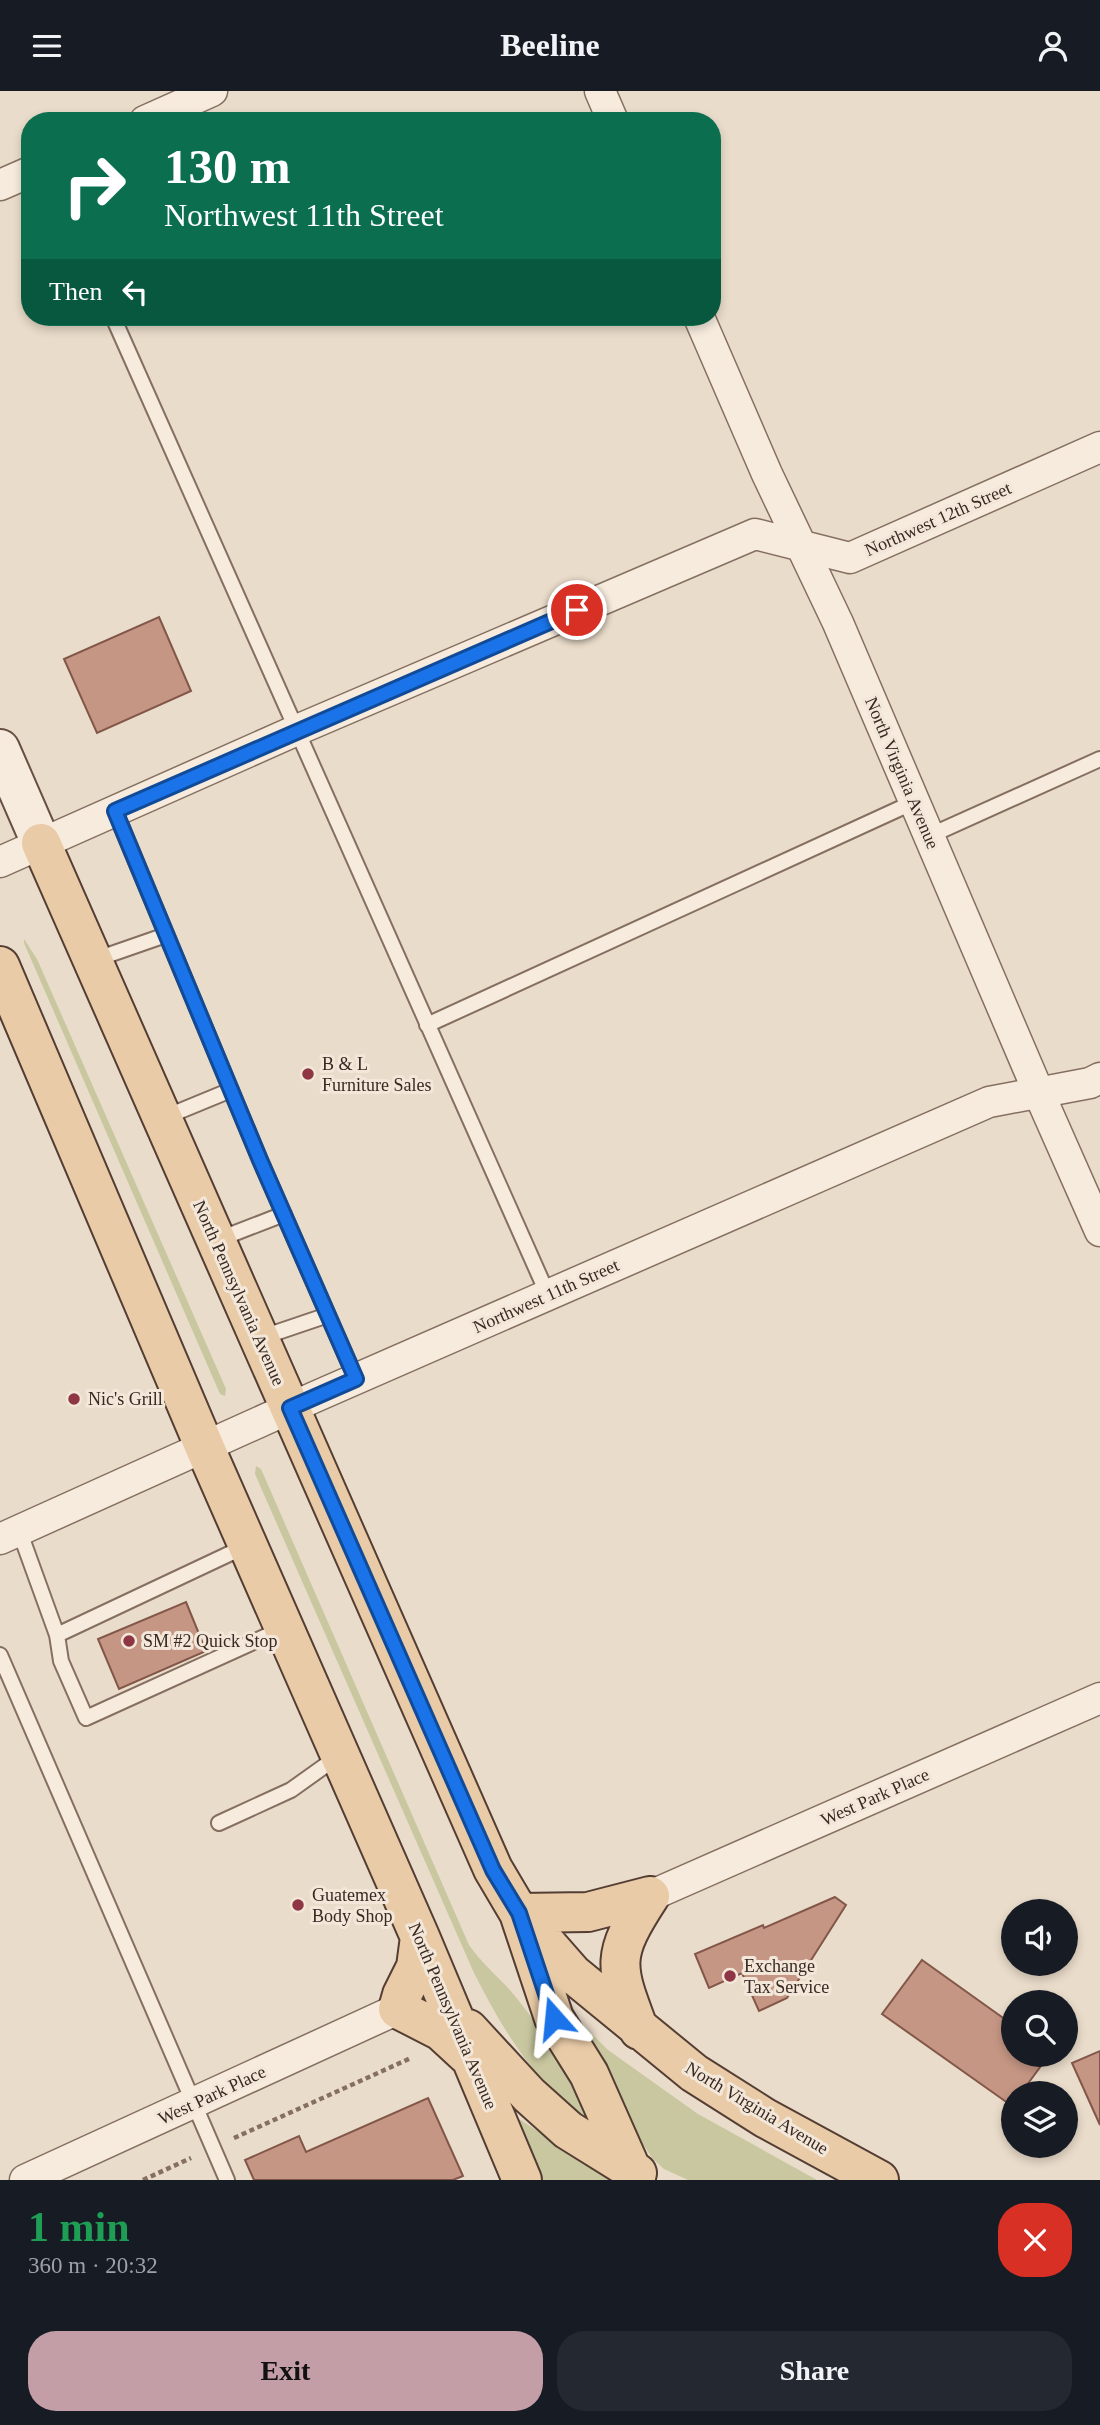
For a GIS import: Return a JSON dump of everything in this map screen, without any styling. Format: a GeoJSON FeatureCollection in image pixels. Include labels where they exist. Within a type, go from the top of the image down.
{"type":"FeatureCollection","features":[{"type":"Feature","properties":{"kind":"main road","name":"North Pennsylvania Avenue"},"geometry":{"type":"LineString","coordinates":[[0,748],[493,1870],[519,1913],[554,2018],[589,2074],[640,2177]]}},
{"type":"Feature","properties":{"kind":"main road","name":"North Pennsylvania Avenue"},"geometry":{"type":"LineString","coordinates":[[0,966],[205,1448],[420,1937],[458,2037],[522,2180]]}},
{"type":"Feature","properties":{"kind":"main road"},"geometry":{"type":"LineString","coordinates":[[519,1913],[588,1912],[650,1896]]}},
{"type":"Feature","properties":{"kind":"main road"},"geometry":{"type":"LineString","coordinates":[[639,2030],[618,1968],[628,1930],[650,1896]]}},
{"type":"Feature","properties":{"kind":"main road","name":"North Virginia Avenue"},"geometry":{"type":"LineString","coordinates":[[519,1913],[573,1974],[694,2073],[765,2117],[879,2180]]}},
{"type":"Feature","properties":{"kind":"main road"},"geometry":{"type":"LineString","coordinates":[[420,1937],[416,1967],[398,2009],[458,2037],[530,2095],[568,2130],[640,2177]]}},
{"type":"Feature","properties":{"kind":"street"},"geometry":{"type":"LineString","coordinates":[[165,112],[212,91]]}},
{"type":"Feature","properties":{"kind":"street"},"geometry":{"type":"LineString","coordinates":[[600,91],[609,112]]}},
{"type":"Feature","properties":{"kind":"street"},"geometry":{"type":"LineString","coordinates":[[0,185],[21,176]]}},
{"type":"Feature","properties":{"kind":"street","name":"North Virginia Avenue"},"geometry":{"type":"LineString","coordinates":[[703,326],[838,624],[1100,1231]]}},
{"type":"Feature","properties":{"kind":"street","name":"Northwest 12th Street"},"geometry":{"type":"LineString","coordinates":[[0,862],[298,730],[755,534],[849,558],[1100,447]]}},
{"type":"Feature","properties":{"kind":"street","name":"Northwest 11th Street"},"geometry":{"type":"LineString","coordinates":[[10,1534],[163,1464],[205,1448],[290,1408],[989,1102],[1090,1083],[1100,1078]]}},
{"type":"Feature","properties":{"kind":"street","name":"West Park Place"},"geometry":{"type":"LineString","coordinates":[[650,1896],[1100,1698]]}},
{"type":"Feature","properties":{"kind":"street","name":"West Park Place"},"geometry":{"type":"LineString","coordinates":[[25,2180],[398,2009]]}},
{"type":"Feature","properties":{"kind":"lane"},"geometry":{"type":"LineString","coordinates":[[117,326],[548,1295]]}},
{"type":"Feature","properties":{"kind":"lane"},"geometry":{"type":"LineString","coordinates":[[929,836],[1100,759]]}},
{"type":"Feature","properties":{"kind":"lane"},"geometry":{"type":"LineString","coordinates":[[427,1025],[914,802]]}},
{"type":"Feature","properties":{"kind":"lane"},"geometry":{"type":"LineString","coordinates":[[115,811],[230,1090],[356,1379]]}},
{"type":"Feature","properties":{"kind":"lane"},"geometry":{"type":"LineString","coordinates":[[93,960],[166,935]]}},
{"type":"Feature","properties":{"kind":"lane"},"geometry":{"type":"LineString","coordinates":[[162,1118],[230,1090]]}},
{"type":"Feature","properties":{"kind":"lane"},"geometry":{"type":"LineString","coordinates":[[216,1240],[284,1214]]}},
{"type":"Feature","properties":{"kind":"lane"},"geometry":{"type":"LineString","coordinates":[[259,1339],[328,1315]]}},
{"type":"Feature","properties":{"kind":"lane"},"geometry":{"type":"LineString","coordinates":[[10,1534],[57,1635],[61,1661],[86,1718],[284,1628]]}},
{"type":"Feature","properties":{"kind":"lane"},"geometry":{"type":"LineString","coordinates":[[57,1635],[248,1545]]}},
{"type":"Feature","properties":{"kind":"lane"},"geometry":{"type":"LineString","coordinates":[[0,1655],[227,2180]]}},
{"type":"Feature","properties":{"kind":"lane"},"geometry":{"type":"LineString","coordinates":[[219,1823],[291,1790],[341,1755]]}},
{"type":"Feature","properties":{"kind":"path"},"geometry":{"type":"LineString","coordinates":[[143,2180],[458,2037]]}},
{"type":"Feature","properties":{"kind":"green space"},"geometry":{"type":"Polygon","coordinates":[[[24,939],[37,959],[226,1389],[225,1396],[220,1394],[24,939]]]}},
{"type":"Feature","properties":{"kind":"green space"},"geometry":{"type":"Polygon","coordinates":[[[256,1466],[261,1469],[469,1945],[521,2003],[542,2033],[569,2080],[585,2114],[584,2118],[549,2087],[520,2052],[474,1973],[255,1474],[256,1466]]]}},
{"type":"Feature","properties":{"kind":"green space"},"geometry":{"type":"Polygon","coordinates":[[[575,2017],[608,2050],[698,2114],[817,2180],[688,2180],[664,2169],[652,2158],[641,2141],[604,2066],[575,2017]]]}},
{"type":"Feature","properties":{"kind":"green space"},"geometry":{"type":"Polygon","coordinates":[[[517,2120],[521,2120],[610,2180],[542,2180],[517,2120]]]}},
{"type":"Feature","properties":{"kind":"building"},"geometry":{"type":"Polygon","coordinates":[[[159,617],[191,691],[97,733],[64,659],[159,617]]]}},
{"type":"Feature","properties":{"kind":"building"},"geometry":{"type":"Polygon","coordinates":[[[186,1602],[206,1651],[119,1689],[98,1639],[186,1602]]]}},
{"type":"Feature","properties":{"kind":"building"},"geometry":{"type":"Polygon","coordinates":[[[835,1897],[846,1905],[787,1998],[759,2011],[742,1973],[709,1988],[695,1954],[835,1897]]]}},
{"type":"Feature","properties":{"kind":"building"},"geometry":{"type":"Polygon","coordinates":[[[922,1960],[1001,2016],[1001,2067],[1040,2067],[1030,2081],[1001,2081],[1001,2098],[882,2014],[922,1960]]]}},
{"type":"Feature","properties":{"kind":"building"},"geometry":{"type":"Polygon","coordinates":[[[1100,2051],[1100,2125],[1074,2067],[1078,2067],[1078,2060],[1100,2051]]]}},
{"type":"Feature","properties":{"kind":"building"},"geometry":{"type":"Polygon","coordinates":[[[428,2098],[463,2176],[453,2180],[254,2180],[245,2160],[299,2136],[306,2152],[428,2098]]]}},
{"type":"Feature","properties":{"kind":"place","name":"B & L Furniture Sales"},"geometry":{"type":"Point","coordinates":[308,1074]}},
{"type":"Feature","properties":{"kind":"place","name":"Nic's Grill"},"geometry":{"type":"Point","coordinates":[74,1399]}},
{"type":"Feature","properties":{"kind":"place","name":"SM #2 Quick Stop"},"geometry":{"type":"Point","coordinates":[129,1641]}},
{"type":"Feature","properties":{"kind":"place","name":"Guatemex Body Shop"},"geometry":{"type":"Point","coordinates":[298,1905]}},
{"type":"Feature","properties":{"kind":"place","name":"Exchange Tax Service"},"geometry":{"type":"Point","coordinates":[730,1976]}},
{"type":"Feature","properties":{"kind":"route"},"geometry":{"type":"LineString","coordinates":[[554,2018],[519,1913],[493,1870],[290,1408],[356,1379],[260,1160],[115,811],[577,610]]}}]}
